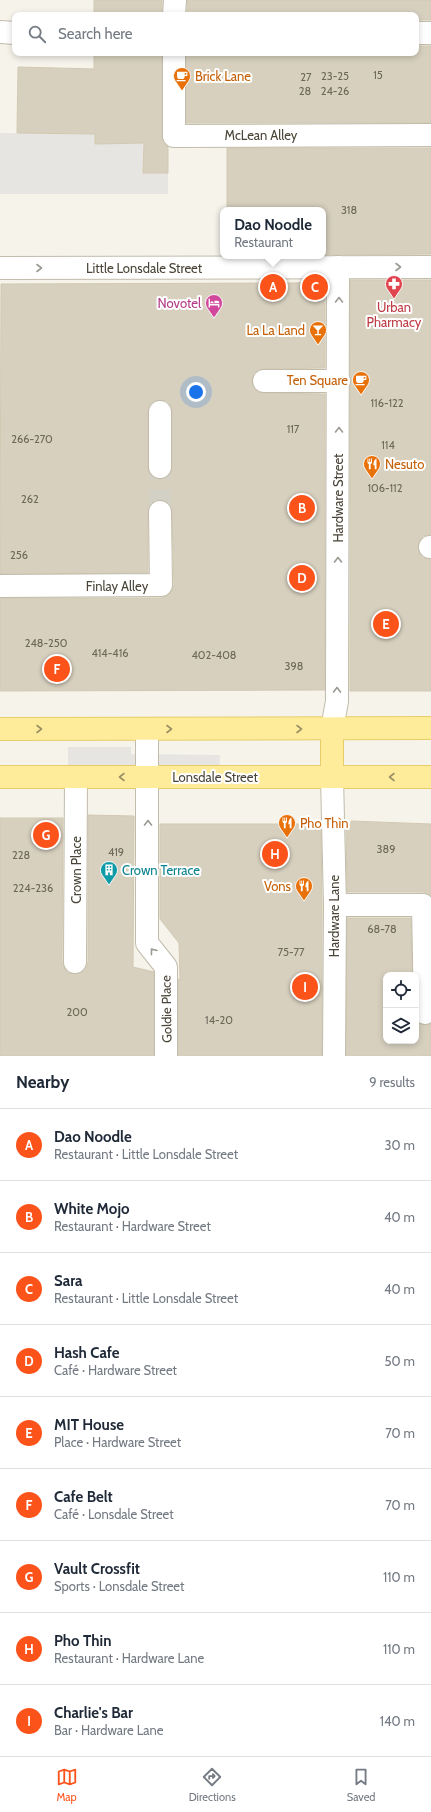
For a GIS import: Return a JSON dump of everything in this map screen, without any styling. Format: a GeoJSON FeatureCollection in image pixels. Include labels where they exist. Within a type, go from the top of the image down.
{"type":"FeatureCollection","features":[{"type":"Feature","properties":{"kind":"main road"},"geometry":{"type":"LineString","coordinates":[[0,729],[431,728]]}},
{"type":"Feature","properties":{"kind":"main road"},"geometry":{"type":"LineString","coordinates":[[332,729],[332,777]]}},
{"type":"Feature","properties":{"kind":"main road","name":"Lonsdale Street"},"geometry":{"type":"LineString","coordinates":[[0,777],[431,776]]}},
{"type":"Feature","properties":{"kind":"street"},"geometry":{"type":"LineString","coordinates":[[174,12],[175,0]]}},
{"type":"Feature","properties":{"kind":"street"},"geometry":{"type":"LineString","coordinates":[[0,32],[12,33]]}},
{"type":"Feature","properties":{"kind":"street"},"geometry":{"type":"LineString","coordinates":[[419,33],[431,33]]}},
{"type":"Feature","properties":{"kind":"street","name":"McLean Alley"},"geometry":{"type":"LineString","coordinates":[[174,56],[174,136],[431,135]]}},
{"type":"Feature","properties":{"kind":"street","name":"Little Lonsdale Street"},"geometry":{"type":"LineString","coordinates":[[0,268],[160,275],[338,267],[431,267]]}},
{"type":"Feature","properties":{"kind":"street","name":"Hardware Street"},"geometry":{"type":"LineString","coordinates":[[332,729],[337,701],[339,381],[338,267]]}},
{"type":"Feature","properties":{"kind":"street"},"geometry":{"type":"LineString","coordinates":[[264,381],[339,381]]}},
{"type":"Feature","properties":{"kind":"street"},"geometry":{"type":"LineString","coordinates":[[160,412],[160,467]]}},
{"type":"Feature","properties":{"kind":"street","name":"Finlay Alley"},"geometry":{"type":"LineString","coordinates":[[0,586],[161,586],[160,512]]}},
{"type":"Feature","properties":{"kind":"street","name":"Goldie Place"},"geometry":{"type":"LineString","coordinates":[[147,729],[147,943],[166,967],[166,1056]]}},
{"type":"Feature","properties":{"kind":"street","name":"Crown Place"},"geometry":{"type":"LineString","coordinates":[[75,962],[76,777]]}},
{"type":"Feature","properties":{"kind":"street","name":"Hardware Lane"},"geometry":{"type":"LineString","coordinates":[[332,777],[335,905],[334,1056]]}},
{"type":"Feature","properties":{"kind":"street"},"geometry":{"type":"LineString","coordinates":[[335,905],[423,905],[425,1013]]}},
{"type":"Feature","properties":{"kind":"shaded area"},"geometry":{"type":"Polygon","coordinates":[[[0,133],[95,134],[95,144],[144,143],[143,173],[168,173],[168,194],[0,194],[0,133]]]}},
{"type":"Feature","properties":{"kind":"shaded area"},"geometry":{"type":"Polygon","coordinates":[[[68,747],[131,747],[131,754],[220,755],[219,776],[68,768],[68,747]]]}},
{"type":"Feature","properties":{"kind":"building"},"geometry":{"type":"Polygon","coordinates":[[[94,0],[162,0],[162,12],[94,12],[94,0]]]}},
{"type":"Feature","properties":{"kind":"building"},"geometry":{"type":"Polygon","coordinates":[[[187,0],[431,0],[431,20],[419,20],[419,12],[187,12],[187,0]]]}},
{"type":"Feature","properties":{"kind":"building"},"geometry":{"type":"Polygon","coordinates":[[[419,46],[431,46],[431,123],[186,123],[186,56],[419,56],[419,46]]]}},
{"type":"Feature","properties":{"kind":"building"},"geometry":{"type":"Polygon","coordinates":[[[94,56],[162,56],[162,136],[163,143],[168,147],[168,173],[143,173],[144,143],[95,144],[95,134],[17,133],[18,67],[94,69],[94,56]]]}},
{"type":"Feature","properties":{"kind":"building"},"geometry":{"type":"Polygon","coordinates":[[[227,148],[431,148],[431,254],[326,255],[326,207],[227,207],[227,148]]]}},
{"type":"Feature","properties":{"kind":"building"},"geometry":{"type":"Polygon","coordinates":[[[323,280],[325,280],[325,368],[258,370],[253,374],[252,381],[253,388],[258,392],[325,394],[325,690],[0,691],[0,598],[161,598],[167,596],[172,591],[174,585],[172,511],[170,505],[166,501],[160,500],[153,502],[149,506],[148,512],[148,573],[0,574],[1,284],[323,282],[323,280]],[[154,401],[149,405],[148,412],[149,473],[153,478],[160,479],[166,478],[171,474],[172,467],[172,412],[171,406],[167,401],[154,401]]]}},
{"type":"Feature","properties":{"kind":"building"},"geometry":{"type":"Polygon","coordinates":[[[350,280],[431,280],[431,534],[423,536],[419,541],[418,547],[419,553],[423,558],[431,560],[431,691],[350,691],[350,280]]]}},
{"type":"Feature","properties":{"kind":"building"},"geometry":{"type":"Polygon","coordinates":[[[88,815],[134,816],[133,967],[154,972],[154,1056],[0,1056],[0,818],[63,818],[62,962],[68,973],[75,974],[81,973],[86,969],[88,962],[88,815]]]}},
{"type":"Feature","properties":{"kind":"building"},"geometry":{"type":"Polygon","coordinates":[[[351,821],[431,824],[431,896],[423,892],[347,892],[346,824],[351,824],[351,821]]]}},
{"type":"Feature","properties":{"kind":"building"},"geometry":{"type":"Polygon","coordinates":[[[160,824],[321,824],[322,1056],[178,1056],[178,979],[180,980],[179,943],[160,919],[160,824]]]}},
{"type":"Feature","properties":{"kind":"building"},"geometry":{"type":"Polygon","coordinates":[[[347,918],[411,918],[412,972],[383,972],[383,1044],[419,1044],[419,1022],[425,1025],[431,1024],[431,1056],[346,1056],[347,918]]]}},
{"type":"Feature","properties":{"kind":"tunnel"},"geometry":{"type":"LineString","coordinates":[[160,467],[160,512]]}},
{"type":"Feature","properties":{"kind":"place","name":"Brick Lane"},"geometry":{"type":"Point","coordinates":[182,91]}},
{"type":"Feature","properties":{"kind":"place","name":"Dao Noodle"},"geometry":{"type":"Point","coordinates":[273,287]}},
{"type":"Feature","properties":{"kind":"place","name":"Sara"},"geometry":{"type":"Point","coordinates":[315,287]}},
{"type":"Feature","properties":{"kind":"place","name":"Urban Pharmacy"},"geometry":{"type":"Point","coordinates":[394,299]}},
{"type":"Feature","properties":{"kind":"place","name":"Novotel"},"geometry":{"type":"Point","coordinates":[214,318]}},
{"type":"Feature","properties":{"kind":"place","name":"La La Land"},"geometry":{"type":"Point","coordinates":[318,345]}},
{"type":"Feature","properties":{"kind":"place","name":"Ten Square"},"geometry":{"type":"Point","coordinates":[361,395]}},
{"type":"Feature","properties":{"kind":"place","name":"Nesuto"},"geometry":{"type":"Point","coordinates":[372,479]}},
{"type":"Feature","properties":{"kind":"place","name":"White Mojo"},"geometry":{"type":"Point","coordinates":[302,508]}},
{"type":"Feature","properties":{"kind":"place","name":"Hash Cafe"},"geometry":{"type":"Point","coordinates":[302,578]}},
{"type":"Feature","properties":{"kind":"place","name":"MIT House"},"geometry":{"type":"Point","coordinates":[386,624]}},
{"type":"Feature","properties":{"kind":"place","name":"Cafe Belt"},"geometry":{"type":"Point","coordinates":[57,669]}},
{"type":"Feature","properties":{"kind":"place","name":"Vault Crossfit"},"geometry":{"type":"Point","coordinates":[46,835]}},
{"type":"Feature","properties":{"kind":"place","name":"Pho Thìn"},"geometry":{"type":"Point","coordinates":[287,838]}},
{"type":"Feature","properties":{"kind":"place","name":"Pho Thin"},"geometry":{"type":"Point","coordinates":[275,854]}},
{"type":"Feature","properties":{"kind":"place","name":"Crown Terrace"},"geometry":{"type":"Point","coordinates":[109,885]}},
{"type":"Feature","properties":{"kind":"place","name":"Vons"},"geometry":{"type":"Point","coordinates":[304,901]}},
{"type":"Feature","properties":{"kind":"place","name":"Charlie's Bar"},"geometry":{"type":"Point","coordinates":[305,987]}}]}
